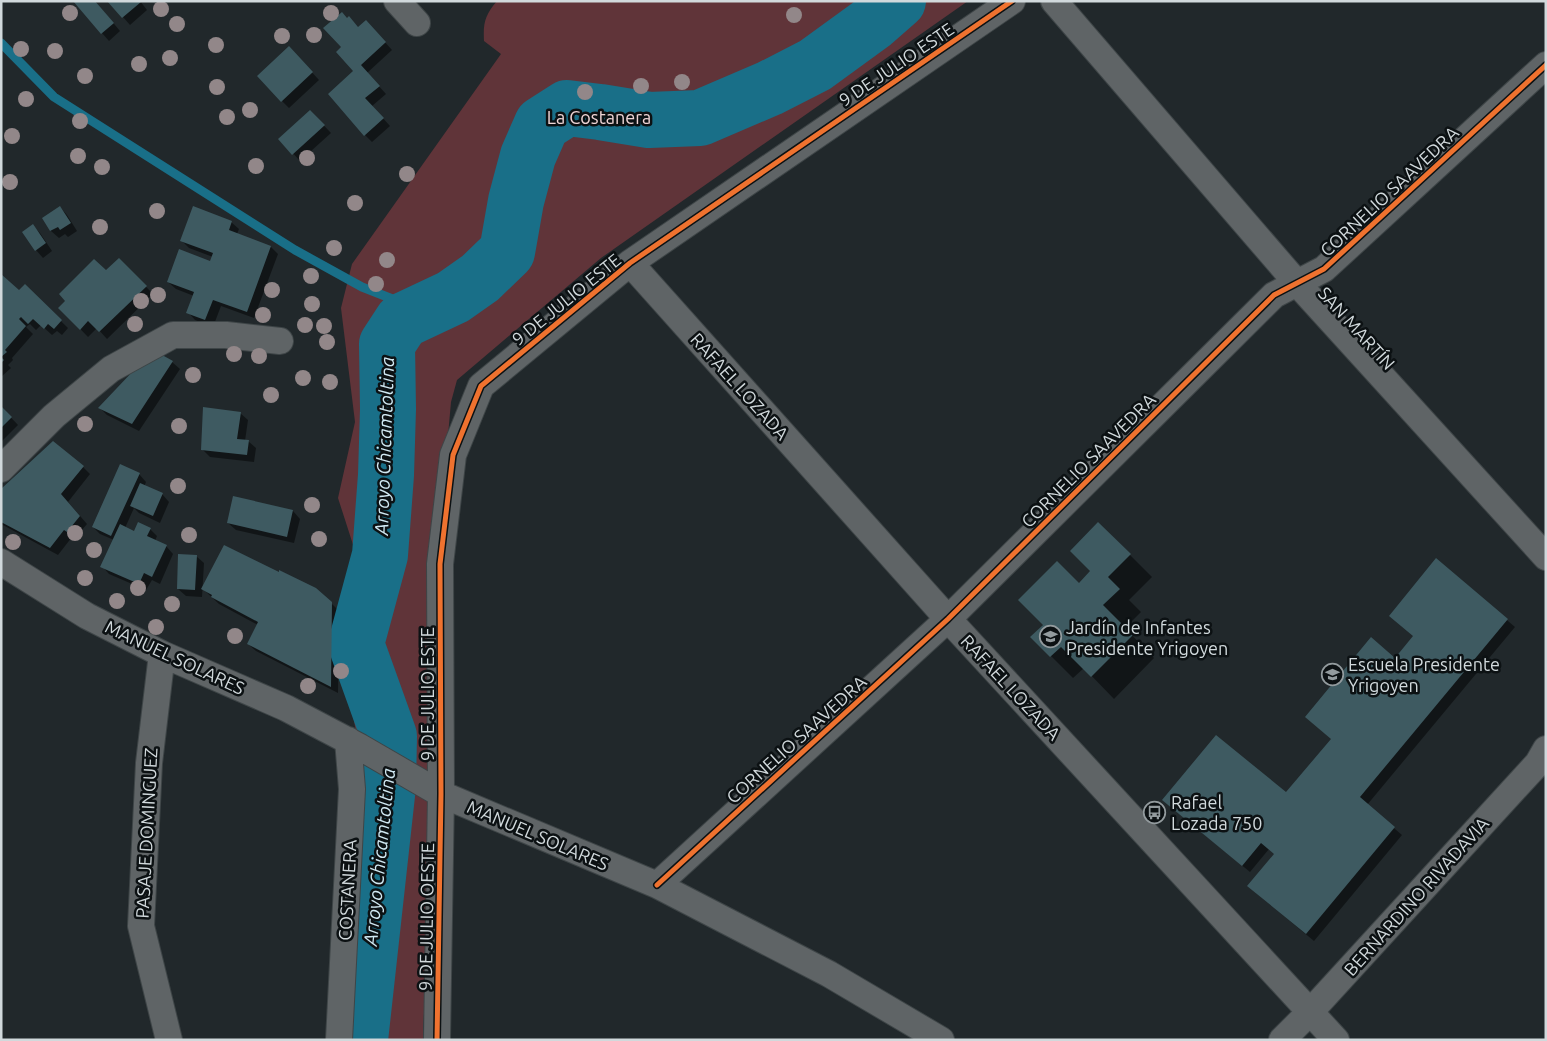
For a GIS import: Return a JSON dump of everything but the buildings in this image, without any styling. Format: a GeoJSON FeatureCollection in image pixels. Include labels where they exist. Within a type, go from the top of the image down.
{"type":"FeatureCollection","features":[{"type":"Feature","properties":{"kind":"street"},"geometry":{"type":"LineString","coordinates":[[397,1],[417,24]]}},
{"type":"Feature","properties":{"kind":"street","name":"9 DE JULIO ESTE"},"geometry":{"type":"LineString","coordinates":[[436,791],[440,564],[453,455],[481,386],[630,263],[1012,1]]}},
{"type":"Feature","properties":{"kind":"street","name":"SAN MARTÍN"},"geometry":{"type":"LineString","coordinates":[[1054,1],[1296,282],[1546,557]]}},
{"type":"Feature","properties":{"kind":"street","name":"CORNELIO SAAVEDRA"},"geometry":{"type":"LineString","coordinates":[[657,885],[948,619],[1274,295],[1324,269],[1546,65]]}},
{"type":"Feature","properties":{"kind":"street","name":"RAFAEL LOZADA"},"geometry":{"type":"LineString","coordinates":[[630,263],[948,619],[1336,1040]]}},
{"type":"Feature","properties":{"kind":"street"},"geometry":{"type":"LineString","coordinates":[[1,469],[54,416],[111,369],[173,335],[226,335],[280,341]]}},
{"type":"Feature","properties":{"kind":"street","name":"MANUEL SOLARES"},"geometry":{"type":"LineString","coordinates":[[1,562],[87,616],[162,654],[286,708],[436,791],[657,885],[829,974],[941,1040]]}},
{"type":"Feature","properties":{"kind":"street","name":"PASAJE DOMINGUEZ"},"geometry":{"type":"LineString","coordinates":[[162,654],[149,763],[141,926],[169,1040]]}},
{"type":"Feature","properties":{"kind":"street","name":"COSTANERA"},"geometry":{"type":"LineString","coordinates":[[339,1040],[354,744]]}},
{"type":"Feature","properties":{"kind":"street","name":"BERNARDINO RIVADAVIA"},"geometry":{"type":"LineString","coordinates":[[1282,1040],[1311,1012],[1538,763],[1546,749]]}},
{"type":"Feature","properties":{"kind":"street","name":"9 DE JULIO OESTE"},"geometry":{"type":"LineString","coordinates":[[436,791],[438,1040]]}},
{"type":"Feature","properties":{"kind":"green space","name":"La Costanera"},"geometry":{"type":"Polygon","coordinates":[[[497,1],[968,1],[601,258],[457,380],[451,402],[427,670],[441,794],[423,1040],[345,1040],[360,756],[342,650],[357,557],[338,498],[355,422],[341,308],[352,264],[501,54],[484,41],[486,20],[497,1]]]}},
{"type":"Feature","properties":{"kind":"waterway","name":"Arroyo Chicamtoltina"},"geometry":{"type":"LineString","coordinates":[[360,1040],[388,786],[389,736],[356,644],[380,555],[386,475],[387,344],[402,321],[453,297],[480,278],[507,252],[516,201],[528,156],[542,124],[567,108],[649,120],[700,118],[770,88],[815,65],[874,22],[898,1]]}},
{"type":"Feature","properties":{"kind":"waterway"},"geometry":{"type":"LineString","coordinates":[[1,43],[54,97],[295,250],[362,287],[423,311]]}},
{"type":"Feature","properties":{"kind":"cycle path"},"geometry":{"type":"LineString","coordinates":[[437,1040],[441,794],[440,564],[453,455],[481,386],[630,263],[1012,1]]}},
{"type":"Feature","properties":{"kind":"cycle path"},"geometry":{"type":"LineString","coordinates":[[657,885],[948,619],[1274,295],[1324,269],[1546,65]]}},
{"type":"Feature","properties":{"kind":"place","name":"Jardín de Infantes Presidente Yrigoyen"},"geometry":{"type":"Point","coordinates":[1050,637]}},
{"type":"Feature","properties":{"kind":"place","name":"Escuela Presidente Yrigoyen"},"geometry":{"type":"Point","coordinates":[1332,674]}},
{"type":"Feature","properties":{"kind":"place","name":"Rafael Lozada 750"},"geometry":{"type":"Point","coordinates":[1155,812]}}]}
